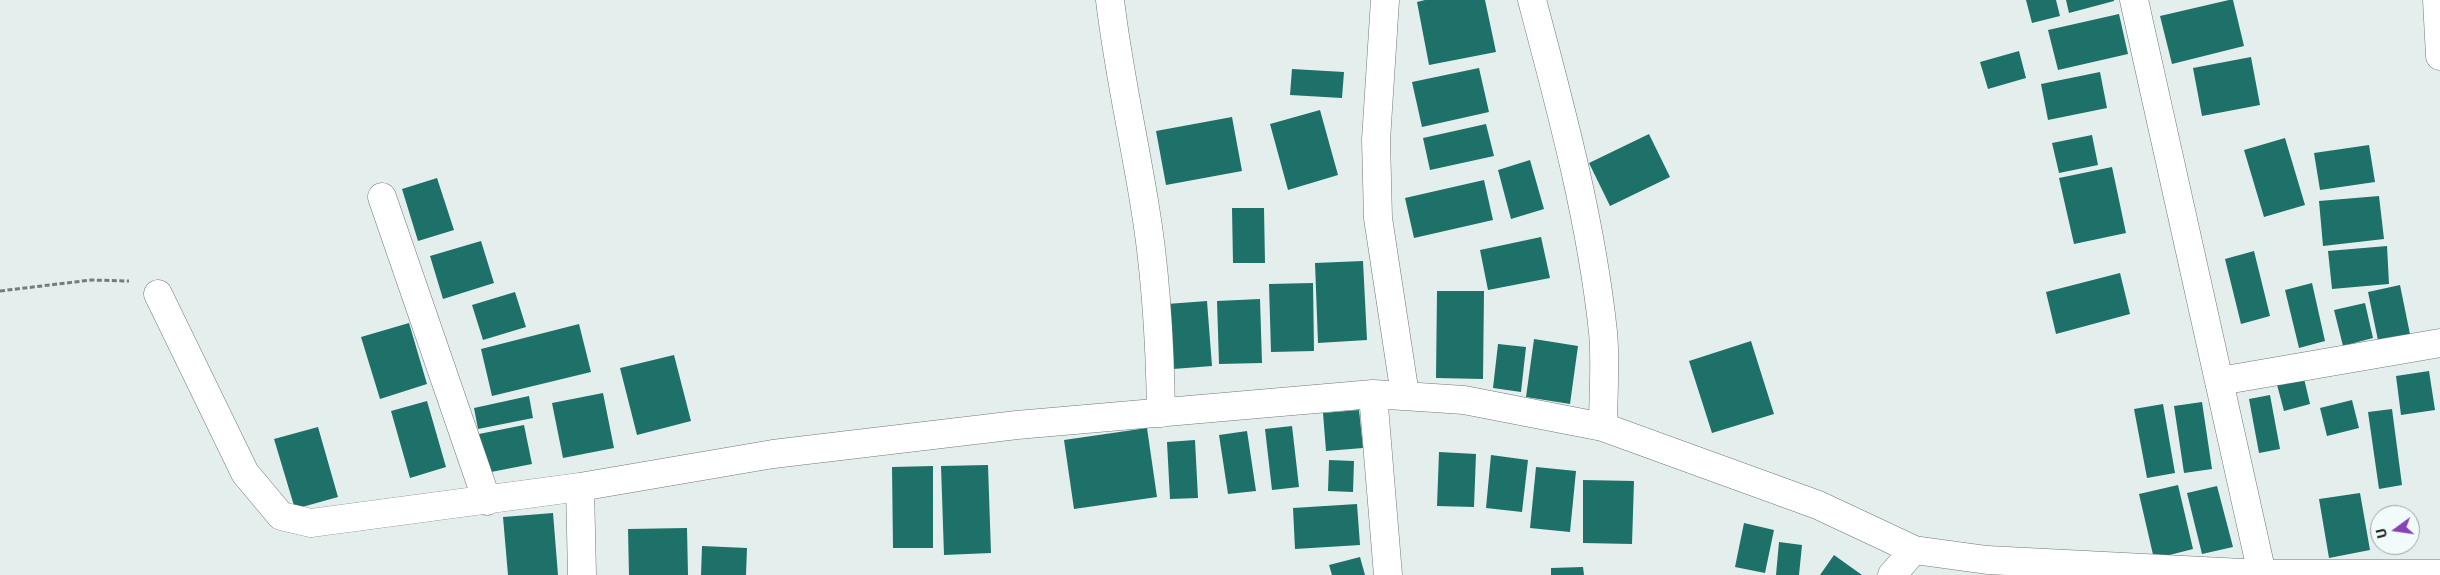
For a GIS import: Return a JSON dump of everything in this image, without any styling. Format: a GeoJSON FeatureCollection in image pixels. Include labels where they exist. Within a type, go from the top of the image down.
{"type":"FeatureCollection","features":[{"type":"Feature","properties":{"kind":"street"},"geometry":{"type":"LineString","coordinates":[[1110,0],[1125,103],[1147,221],[1160,342],[1161,413]]}},
{"type":"Feature","properties":{"kind":"street"},"geometry":{"type":"LineString","coordinates":[[1385,0],[1376,140],[1378,218],[1405,395]]}},
{"type":"Feature","properties":{"kind":"street"},"geometry":{"type":"LineString","coordinates":[[1532,0],[1557,93],[1593,261],[1603,334],[1603,427]]}},
{"type":"Feature","properties":{"kind":"street"},"geometry":{"type":"LineString","coordinates":[[2134,0],[2262,574]]}},
{"type":"Feature","properties":{"kind":"street"},"geometry":{"type":"LineString","coordinates":[[2437,0],[2440,56]]}},
{"type":"Feature","properties":{"kind":"street"},"geometry":{"type":"LineString","coordinates":[[382,197],[487,500]]}},
{"type":"Feature","properties":{"kind":"street"},"geometry":{"type":"LineString","coordinates":[[158,294],[245,473],[281,516],[311,523],[580,487],[773,454],[1017,425],[1373,394],[1464,400],[1603,427],[1818,505],[1914,550],[1987,560],[2262,574],[2440,574]]}},
{"type":"Feature","properties":{"kind":"street"},"geometry":{"type":"LineString","coordinates":[[2220,382],[2440,343]]}},
{"type":"Feature","properties":{"kind":"street"},"geometry":{"type":"LineString","coordinates":[[1373,394],[1388,575]]}},
{"type":"Feature","properties":{"kind":"street"},"geometry":{"type":"LineString","coordinates":[[580,487],[582,575]]}},
{"type":"Feature","properties":{"kind":"street"},"geometry":{"type":"LineString","coordinates":[[1892,575],[1914,550]]}},
{"type":"Feature","properties":{"kind":"path"},"geometry":{"type":"LineString","coordinates":[[0,291],[92,280],[136,281],[158,294]]}},
{"type":"Feature","properties":{"kind":"building"},"geometry":{"type":"Polygon","coordinates":[[[1425,0],[1485,0],[1496,52],[1429,65],[1417,2],[1425,0]]]}},
{"type":"Feature","properties":{"kind":"building"},"geometry":{"type":"Polygon","coordinates":[[[2026,0],[2056,0],[2060,16],[2032,23],[2026,0]]]}},
{"type":"Feature","properties":{"kind":"building"},"geometry":{"type":"Polygon","coordinates":[[[2066,0],[2114,0],[2114,1],[2069,13],[2066,0]]]}},
{"type":"Feature","properties":{"kind":"building"},"geometry":{"type":"Polygon","coordinates":[[[2233,0],[2244,46],[2172,64],[2160,16],[2233,0]]]}},
{"type":"Feature","properties":{"kind":"building"},"geometry":{"type":"Polygon","coordinates":[[[2119,14],[2128,54],[2058,70],[2048,30],[2119,14]]]}},
{"type":"Feature","properties":{"kind":"building"},"geometry":{"type":"Polygon","coordinates":[[[2019,51],[2026,78],[1988,89],[1980,62],[2019,51]]]}},
{"type":"Feature","properties":{"kind":"building"},"geometry":{"type":"Polygon","coordinates":[[[2251,57],[2260,105],[2202,116],[2193,68],[2251,57]]]}},
{"type":"Feature","properties":{"kind":"building"},"geometry":{"type":"Polygon","coordinates":[[[1479,68],[1489,112],[1422,127],[1412,82],[1479,68]]]}},
{"type":"Feature","properties":{"kind":"building"},"geometry":{"type":"Polygon","coordinates":[[[1292,69],[1344,72],[1342,98],[1290,95],[1292,69]]]}},
{"type":"Feature","properties":{"kind":"building"},"geometry":{"type":"Polygon","coordinates":[[[2100,72],[2107,108],[2048,120],[2041,84],[2100,72]]]}},
{"type":"Feature","properties":{"kind":"building"},"geometry":{"type":"Polygon","coordinates":[[[1320,110],[1338,175],[1288,190],[1270,124],[1320,110]]]}},
{"type":"Feature","properties":{"kind":"building"},"geometry":{"type":"Polygon","coordinates":[[[1232,117],[1242,171],[1166,185],[1156,131],[1232,117]]]}},
{"type":"Feature","properties":{"kind":"building"},"geometry":{"type":"Polygon","coordinates":[[[1486,124],[1494,156],[1430,170],[1423,138],[1486,124]]]}},
{"type":"Feature","properties":{"kind":"building"},"geometry":{"type":"Polygon","coordinates":[[[1649,134],[1670,177],[1610,206],[1589,163],[1649,134]]]}},
{"type":"Feature","properties":{"kind":"building"},"geometry":{"type":"Polygon","coordinates":[[[2092,135],[2098,165],[2059,173],[2052,143],[2092,135]]]}},
{"type":"Feature","properties":{"kind":"building"},"geometry":{"type":"Polygon","coordinates":[[[2285,138],[2305,205],[2264,217],[2244,150],[2285,138]]]}},
{"type":"Feature","properties":{"kind":"building"},"geometry":{"type":"Polygon","coordinates":[[[2369,145],[2375,182],[2320,190],[2314,153],[2369,145]]]}},
{"type":"Feature","properties":{"kind":"building"},"geometry":{"type":"Polygon","coordinates":[[[1530,160],[1544,209],[1511,219],[1498,170],[1530,160]]]}},
{"type":"Feature","properties":{"kind":"building"},"geometry":{"type":"Polygon","coordinates":[[[2112,167],[2126,233],[2074,244],[2059,178],[2112,167]]]}},
{"type":"Feature","properties":{"kind":"building"},"geometry":{"type":"Polygon","coordinates":[[[437,178],[454,230],[418,241],[402,189],[437,178]]]}},
{"type":"Feature","properties":{"kind":"building"},"geometry":{"type":"Polygon","coordinates":[[[1484,180],[1493,220],[1414,238],[1405,198],[1484,180]]]}},
{"type":"Feature","properties":{"kind":"building"},"geometry":{"type":"Polygon","coordinates":[[[2379,196],[2384,239],[2323,246],[2319,201],[2379,196]]]}},
{"type":"Feature","properties":{"kind":"building"},"geometry":{"type":"Polygon","coordinates":[[[1232,208],[1264,208],[1265,263],[1233,263],[1232,208]]]}},
{"type":"Feature","properties":{"kind":"building"},"geometry":{"type":"Polygon","coordinates":[[[1541,237],[1550,278],[1488,290],[1480,250],[1541,237]]]}},
{"type":"Feature","properties":{"kind":"building"},"geometry":{"type":"Polygon","coordinates":[[[481,241],[494,283],[443,299],[430,256],[481,241]]]}},
{"type":"Feature","properties":{"kind":"building"},"geometry":{"type":"Polygon","coordinates":[[[2387,246],[2389,284],[2332,289],[2328,251],[2387,246]]]}},
{"type":"Feature","properties":{"kind":"building"},"geometry":{"type":"Polygon","coordinates":[[[2254,251],[2270,316],[2241,324],[2225,259],[2254,251]]]}},
{"type":"Feature","properties":{"kind":"building"},"geometry":{"type":"Polygon","coordinates":[[[1363,261],[1367,340],[1318,343],[1315,263],[1363,261]]]}},
{"type":"Feature","properties":{"kind":"building"},"geometry":{"type":"Polygon","coordinates":[[[2120,273],[2130,314],[2056,334],[2046,292],[2120,273]]]}},
{"type":"Feature","properties":{"kind":"building"},"geometry":{"type":"Polygon","coordinates":[[[1313,283],[1314,351],[1271,352],[1269,284],[1313,283]]]}},
{"type":"Feature","properties":{"kind":"building"},"geometry":{"type":"Polygon","coordinates":[[[2312,283],[2325,341],[2299,348],[2285,290],[2312,283]]]}},
{"type":"Feature","properties":{"kind":"building"},"geometry":{"type":"Polygon","coordinates":[[[2400,285],[2412,344],[2380,350],[2368,292],[2400,285]]]}},
{"type":"Feature","properties":{"kind":"building"},"geometry":{"type":"Polygon","coordinates":[[[1437,291],[1484,291],[1483,379],[1436,378],[1437,291]]]}},
{"type":"Feature","properties":{"kind":"building"},"geometry":{"type":"Polygon","coordinates":[[[515,292],[526,327],[483,340],[472,305],[515,292]]]}},
{"type":"Feature","properties":{"kind":"building"},"geometry":{"type":"Polygon","coordinates":[[[1260,299],[1262,363],[1219,364],[1217,301],[1260,299]]]}},
{"type":"Feature","properties":{"kind":"building"},"geometry":{"type":"Polygon","coordinates":[[[1207,301],[1212,366],[1173,369],[1167,304],[1207,301]]]}},
{"type":"Feature","properties":{"kind":"building"},"geometry":{"type":"Polygon","coordinates":[[[2365,303],[2373,338],[2343,346],[2334,310],[2365,303]]]}},
{"type":"Feature","properties":{"kind":"building"},"geometry":{"type":"Polygon","coordinates":[[[409,323],[427,384],[380,399],[361,337],[409,323]]]}},
{"type":"Feature","properties":{"kind":"building"},"geometry":{"type":"Polygon","coordinates":[[[579,324],[591,372],[492,396],[481,349],[579,324]]]}},
{"type":"Feature","properties":{"kind":"building"},"geometry":{"type":"Polygon","coordinates":[[[1534,339],[1578,346],[1570,404],[1526,397],[1534,339]]]}},
{"type":"Feature","properties":{"kind":"building"},"geometry":{"type":"Polygon","coordinates":[[[1751,341],[1774,414],[1712,433],[1689,361],[1751,341]]]}},
{"type":"Feature","properties":{"kind":"building"},"geometry":{"type":"Polygon","coordinates":[[[1498,344],[1526,347],[1521,392],[1493,388],[1498,344]]]}},
{"type":"Feature","properties":{"kind":"building"},"geometry":{"type":"Polygon","coordinates":[[[674,355],[691,421],[637,435],[620,368],[674,355]]]}},
{"type":"Feature","properties":{"kind":"building"},"geometry":{"type":"Polygon","coordinates":[[[2429,371],[2435,410],[2401,415],[2396,376],[2429,371]]]}},
{"type":"Feature","properties":{"kind":"building"},"geometry":{"type":"Polygon","coordinates":[[[2303,374],[2310,404],[2284,411],[2276,381],[2303,374]]]}},
{"type":"Feature","properties":{"kind":"building"},"geometry":{"type":"Polygon","coordinates":[[[603,393],[614,448],[563,458],[552,403],[603,393]]]}},
{"type":"Feature","properties":{"kind":"building"},"geometry":{"type":"Polygon","coordinates":[[[2270,395],[2280,449],[2259,453],[2249,399],[2270,395]]]}},
{"type":"Feature","properties":{"kind":"building"},"geometry":{"type":"Polygon","coordinates":[[[529,396],[533,418],[478,429],[474,408],[529,396]]]}},
{"type":"Feature","properties":{"kind":"building"},"geometry":{"type":"Polygon","coordinates":[[[2352,400],[2359,428],[2327,436],[2320,408],[2352,400]]]}},
{"type":"Feature","properties":{"kind":"building"},"geometry":{"type":"Polygon","coordinates":[[[427,401],[446,467],[410,478],[391,411],[427,401]]]}},
{"type":"Feature","properties":{"kind":"building"},"geometry":{"type":"Polygon","coordinates":[[[2202,402],[2212,469],[2184,473],[2174,406],[2202,402]]]}},
{"type":"Feature","properties":{"kind":"building"},"geometry":{"type":"Polygon","coordinates":[[[2163,404],[2175,473],[2147,478],[2134,409],[2163,404]]]}},
{"type":"Feature","properties":{"kind":"building"},"geometry":{"type":"Polygon","coordinates":[[[2392,409],[2402,485],[2379,489],[2368,412],[2392,409]]]}},
{"type":"Feature","properties":{"kind":"building"},"geometry":{"type":"Polygon","coordinates":[[[1359,410],[1363,448],[1326,451],[1323,413],[1359,410]]]}},
{"type":"Feature","properties":{"kind":"building"},"geometry":{"type":"Polygon","coordinates":[[[524,425],[532,464],[486,473],[479,434],[524,425]]]}},
{"type":"Feature","properties":{"kind":"building"},"geometry":{"type":"Polygon","coordinates":[[[1292,426],[1299,487],[1272,490],[1265,429],[1292,426]]]}},
{"type":"Feature","properties":{"kind":"building"},"geometry":{"type":"Polygon","coordinates":[[[318,427],[338,497],[295,509],[274,439],[318,427]]]}},
{"type":"Feature","properties":{"kind":"building"},"geometry":{"type":"Polygon","coordinates":[[[1147,428],[1157,497],[1074,509],[1064,440],[1147,428]]]}},
{"type":"Feature","properties":{"kind":"building"},"geometry":{"type":"Polygon","coordinates":[[[1247,431],[1256,491],[1228,494],[1219,435],[1247,431]]]}},
{"type":"Feature","properties":{"kind":"building"},"geometry":{"type":"Polygon","coordinates":[[[1195,440],[1198,498],[1170,499],[1167,442],[1195,440]]]}},
{"type":"Feature","properties":{"kind":"building"},"geometry":{"type":"Polygon","coordinates":[[[1439,452],[1476,454],[1474,507],[1437,506],[1439,452]]]}},
{"type":"Feature","properties":{"kind":"building"},"geometry":{"type":"Polygon","coordinates":[[[1491,455],[1528,460],[1522,512],[1486,508],[1491,455]]]}},
{"type":"Feature","properties":{"kind":"building"},"geometry":{"type":"Polygon","coordinates":[[[1329,460],[1354,461],[1353,492],[1328,491],[1329,460]]]}},
{"type":"Feature","properties":{"kind":"building"},"geometry":{"type":"Polygon","coordinates":[[[988,465],[991,553],[944,555],[941,466],[988,465]]]}},
{"type":"Feature","properties":{"kind":"building"},"geometry":{"type":"Polygon","coordinates":[[[933,466],[933,548],[893,548],[892,467],[933,466]]]}},
{"type":"Feature","properties":{"kind":"building"},"geometry":{"type":"Polygon","coordinates":[[[1536,467],[1576,471],[1570,532],[1530,528],[1536,467]]]}},
{"type":"Feature","properties":{"kind":"building"},"geometry":{"type":"Polygon","coordinates":[[[1583,480],[1634,481],[1632,544],[1583,543],[1583,480]]]}},
{"type":"Feature","properties":{"kind":"building"},"geometry":{"type":"Polygon","coordinates":[[[2178,485],[2193,549],[2154,559],[2139,494],[2178,485]]]}},
{"type":"Feature","properties":{"kind":"building"},"geometry":{"type":"Polygon","coordinates":[[[2217,486],[2233,547],[2202,554],[2187,493],[2217,486]]]}},
{"type":"Feature","properties":{"kind":"building"},"geometry":{"type":"Polygon","coordinates":[[[2360,493],[2370,550],[2329,558],[2319,499],[2360,493]]]}},
{"type":"Feature","properties":{"kind":"building"},"geometry":{"type":"Polygon","coordinates":[[[1357,504],[1360,545],[1295,549],[1293,508],[1357,504]]]}},
{"type":"Feature","properties":{"kind":"building"},"geometry":{"type":"Polygon","coordinates":[[[553,513],[558,575],[508,575],[503,517],[553,513]]]}},
{"type":"Feature","properties":{"kind":"building"},"geometry":{"type":"Polygon","coordinates":[[[1744,523],[1774,530],[1765,573],[1735,567],[1744,523]]]}},
{"type":"Feature","properties":{"kind":"building"},"geometry":{"type":"Polygon","coordinates":[[[687,528],[688,575],[629,575],[628,529],[687,528]]]}},
{"type":"Feature","properties":{"kind":"building"},"geometry":{"type":"Polygon","coordinates":[[[1779,542],[1802,545],[1799,575],[1776,575],[1779,542]]]}},
{"type":"Feature","properties":{"kind":"building"},"geometry":{"type":"Polygon","coordinates":[[[702,546],[747,548],[746,575],[701,575],[702,546]]]}},
{"type":"Feature","properties":{"kind":"building"},"geometry":{"type":"Polygon","coordinates":[[[1834,555],[1862,575],[1820,575],[1834,555]]]}},
{"type":"Feature","properties":{"kind":"building"},"geometry":{"type":"Polygon","coordinates":[[[1360,557],[1365,575],[1332,575],[1329,565],[1360,557]]]}},
{"type":"Feature","properties":{"kind":"building"},"geometry":{"type":"Polygon","coordinates":[[[1583,567],[1584,575],[1551,575],[1551,568],[1583,567]]]}}]}
